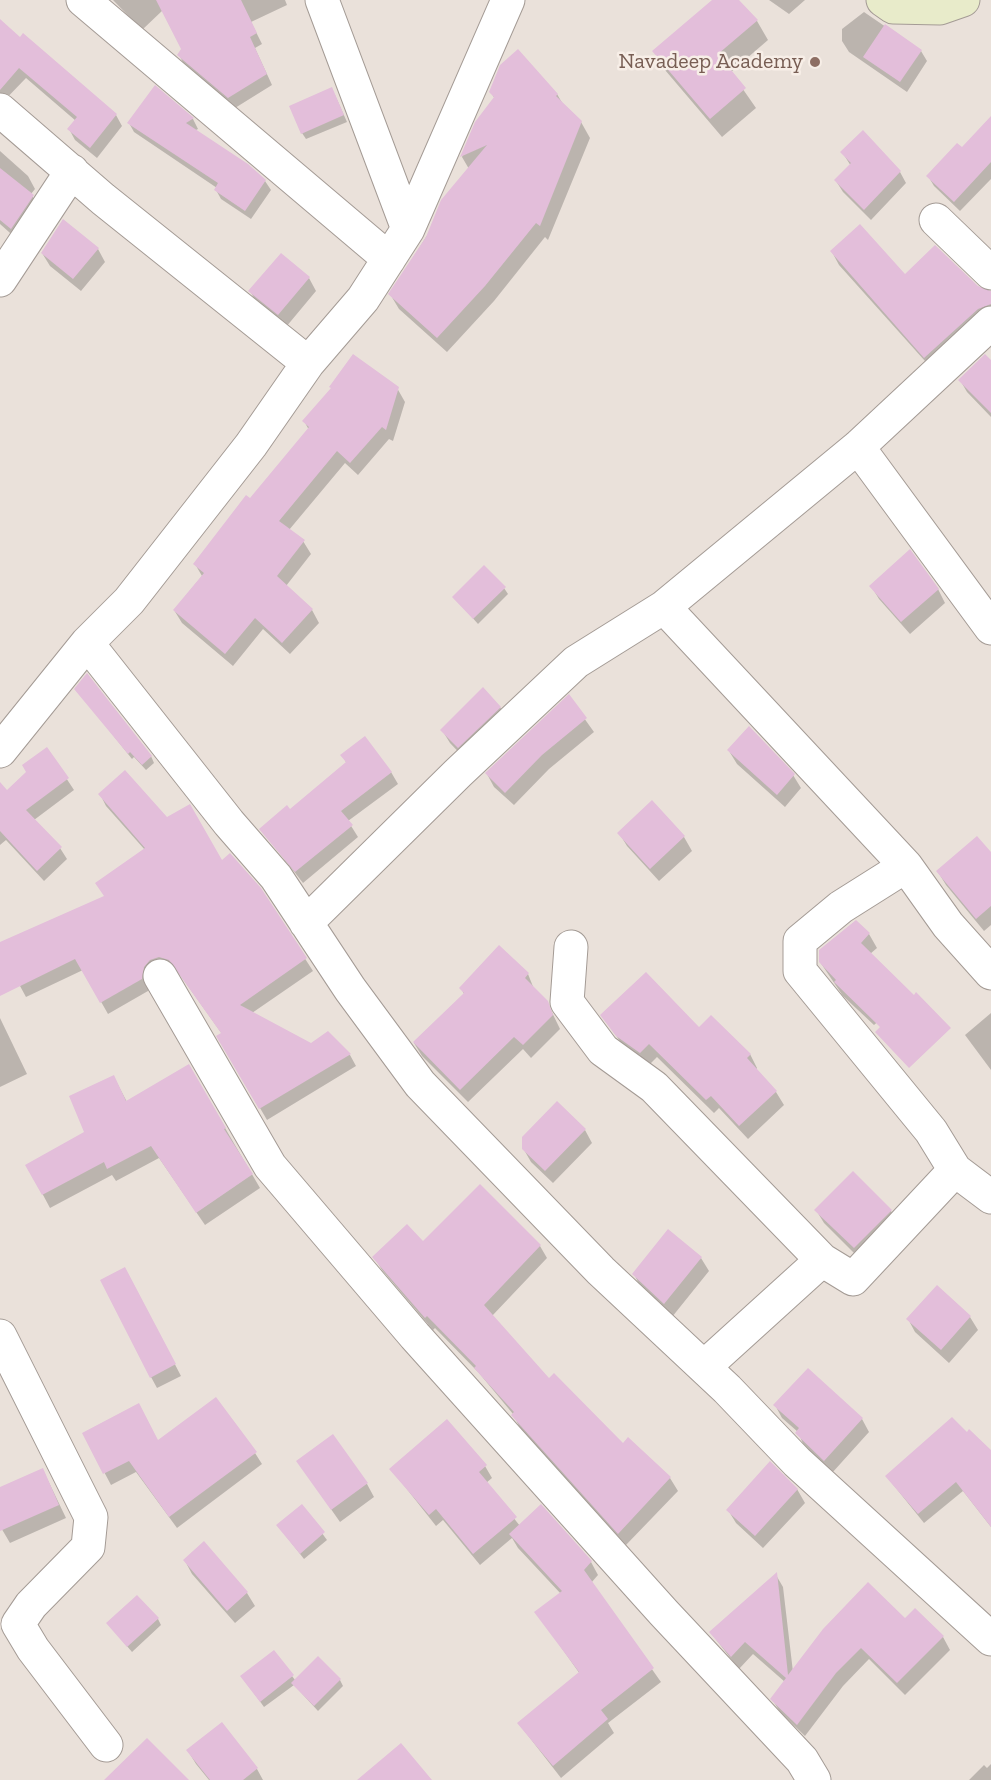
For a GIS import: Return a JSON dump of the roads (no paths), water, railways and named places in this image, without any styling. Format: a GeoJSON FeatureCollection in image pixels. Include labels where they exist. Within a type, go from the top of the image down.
{"type":"FeatureCollection","features":[{"type":"Feature","properties":{"kind":"street"},"geometry":{"type":"LineString","coordinates":[[83,0],[389,259]]}},
{"type":"Feature","properties":{"kind":"street"},"geometry":{"type":"LineString","coordinates":[[322,0],[408,229]]}},
{"type":"Feature","properties":{"kind":"street"},"geometry":{"type":"LineString","coordinates":[[0,751],[87,643],[143,583],[251,445],[308,363],[363,299],[408,229],[508,0]]}},
{"type":"Feature","properties":{"kind":"street"},"geometry":{"type":"LineString","coordinates":[[883,0],[893,6],[940,8],[963,0]]}},
{"type":"Feature","properties":{"kind":"street"},"geometry":{"type":"LineString","coordinates":[[0,110],[308,363]]}},
{"type":"Feature","properties":{"kind":"street"},"geometry":{"type":"LineString","coordinates":[[0,280],[72,171]]}},
{"type":"Feature","properties":{"kind":"street"},"geometry":{"type":"LineString","coordinates":[[936,220],[991,273]]}},
{"type":"Feature","properties":{"kind":"street"},"geometry":{"type":"LineString","coordinates":[[306,923],[458,773],[576,662],[664,606],[858,447],[991,323]]}},
{"type":"Feature","properties":{"kind":"street"},"geometry":{"type":"LineString","coordinates":[[858,447],[991,628]]}},
{"type":"Feature","properties":{"kind":"street"},"geometry":{"type":"LineString","coordinates":[[664,606],[906,866],[948,925],[991,973]]}},
{"type":"Feature","properties":{"kind":"street"},"geometry":{"type":"LineString","coordinates":[[87,643],[229,823],[276,877],[350,989],[420,1084],[601,1271],[704,1367],[796,1462],[991,1639]]}},
{"type":"Feature","properties":{"kind":"street"},"geometry":{"type":"LineString","coordinates":[[906,866],[841,907],[800,940],[800,971],[931,1131],[955,1170],[991,1197]]}},
{"type":"Feature","properties":{"kind":"street"},"geometry":{"type":"LineString","coordinates":[[571,947],[567,1002],[603,1050],[654,1087],[822,1260],[853,1279],[955,1170]]}},
{"type":"Feature","properties":{"kind":"street"},"geometry":{"type":"LineString","coordinates":[[160,976],[270,1166],[430,1353],[664,1613],[802,1760],[814,1780]]}},
{"type":"Feature","properties":{"kind":"street"},"geometry":{"type":"LineString","coordinates":[[704,1367],[822,1260]]}},
{"type":"Feature","properties":{"kind":"street"},"geometry":{"type":"LineString","coordinates":[[0,1336],[91,1517],[88,1547],[31,1605],[18,1624],[33,1649],[106,1745]]}},
{"type":"Feature","properties":{"kind":"place","name":"Navadeep Academy"},"geometry":{"type":"Point","coordinates":[815,62]}}]}
